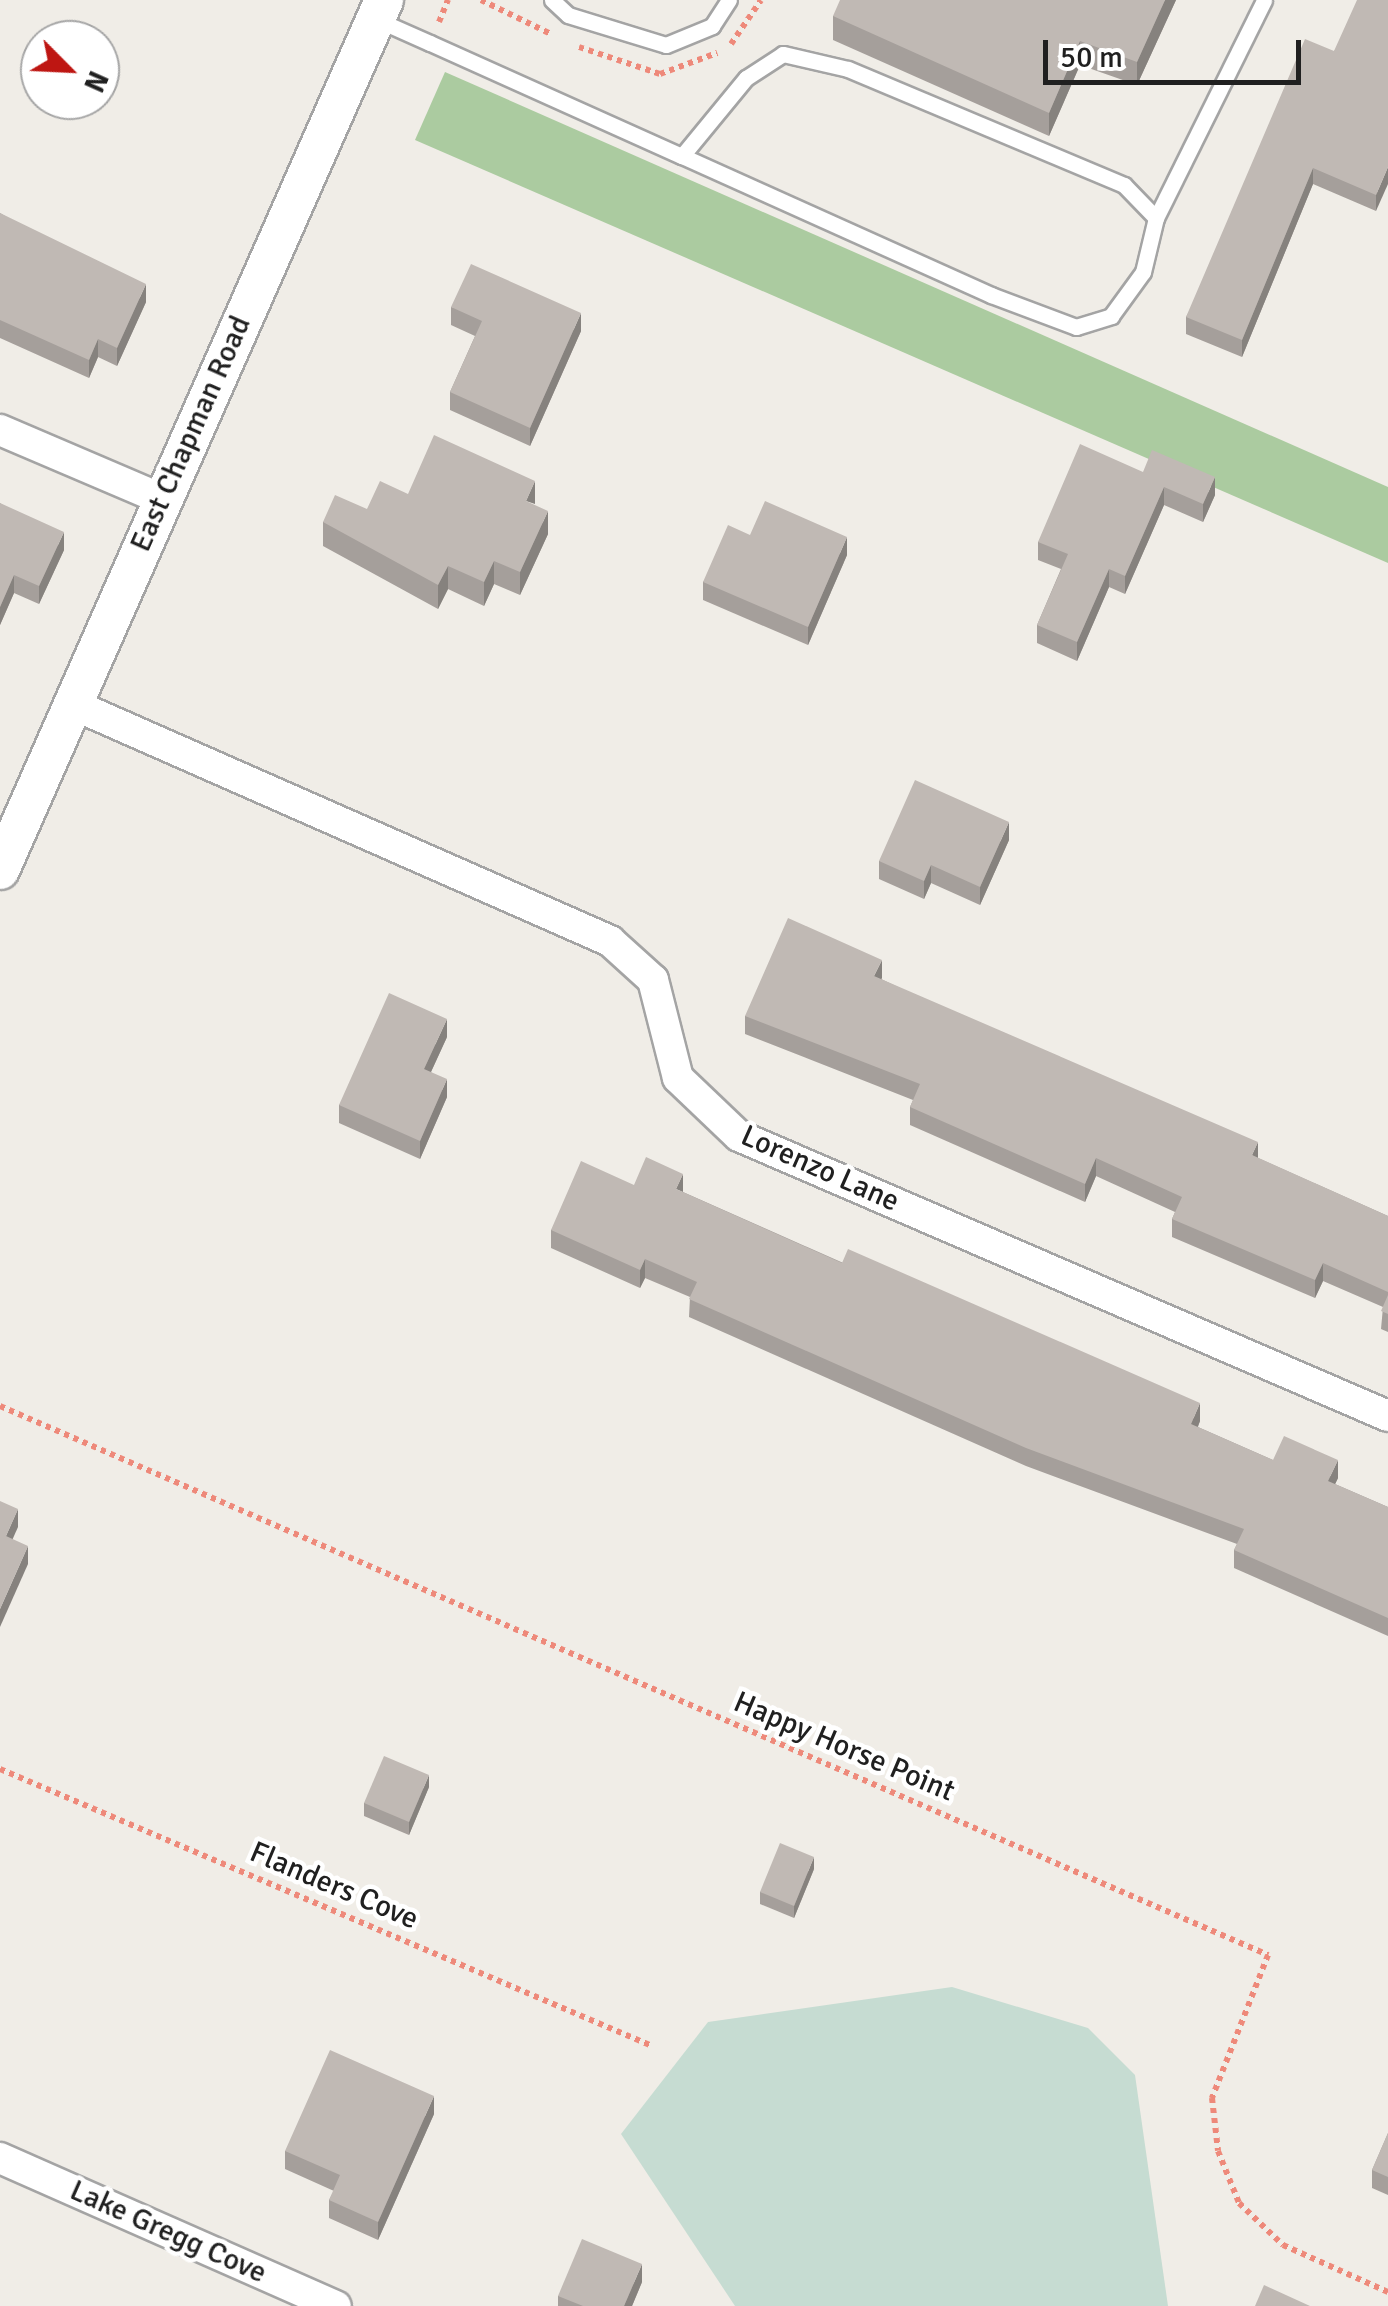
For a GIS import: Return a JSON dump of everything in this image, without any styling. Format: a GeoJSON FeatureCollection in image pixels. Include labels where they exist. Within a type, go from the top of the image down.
{"type":"FeatureCollection","features":[{"type":"Feature","properties":{"kind":"street","name":"East Chapman Road"},"geometry":{"type":"LineString","coordinates":[[0,870],[380,9]]}},
{"type":"Feature","properties":{"kind":"street"},"geometry":{"type":"LineString","coordinates":[[0,430],[162,499]]}},
{"type":"Feature","properties":{"kind":"street","name":"Lorenzo Lane"},"geometry":{"type":"LineString","coordinates":[[72,704],[610,941],[653,980],[678,1078],[739,1136],[1388,1416]]}},
{"type":"Feature","properties":{"kind":"street","name":"Lake Gregg Cove"},"geometry":{"type":"LineString","coordinates":[[0,2158],[336,2306]]}},
{"type":"Feature","properties":{"kind":"lane"},"geometry":{"type":"LineString","coordinates":[[552,0],[568,15],[666,45],[712,26],[729,0]]}},
{"type":"Feature","properties":{"kind":"lane"},"geometry":{"type":"LineString","coordinates":[[380,9],[682,156],[1076,327],[1111,316],[1143,272],[1156,218],[1264,0]]}},
{"type":"Feature","properties":{"kind":"lane"},"geometry":{"type":"LineString","coordinates":[[682,156],[746,78],[783,54],[848,69],[1124,185],[1156,218]]}},
{"type":"Feature","properties":{"kind":"path","name":"Happy Horse Point"},"geometry":{"type":"LineString","coordinates":[[0,1406],[1268,1956],[1212,2098],[1218,2151],[1239,2202],[1283,2245],[1388,2292]]}},
{"type":"Feature","properties":{"kind":"path","name":"Flanders Cove"},"geometry":{"type":"LineString","coordinates":[[0,1769],[650,2045]]}},
{"type":"Feature","properties":{"kind":"green space"},"geometry":{"type":"Polygon","coordinates":[[[445,72],[1388,487],[1388,563],[415,140],[445,72]]]}},
{"type":"Feature","properties":{"kind":"green space"},"geometry":{"type":"Polygon","coordinates":[[[952,1987],[1088,2028],[1135,2075],[1168,2306],[735,2306],[621,2134],[708,2022],[952,1987]]]}},
{"type":"Feature","properties":{"kind":"building"},"geometry":{"type":"Polygon","coordinates":[[[840,0],[1165,0],[1137,62],[1080,41],[1049,113],[833,16],[840,0]]]}},
{"type":"Feature","properties":{"kind":"building"},"geometry":{"type":"Polygon","coordinates":[[[1357,0],[1388,0],[1388,167],[1376,195],[1313,168],[1242,340],[1186,317],[1305,39],[1334,51],[1357,0]]]}},
{"type":"Feature","properties":{"kind":"building"},"geometry":{"type":"Polygon","coordinates":[[[0,213],[146,284],[117,348],[98,339],[89,360],[0,320],[0,213]]]}},
{"type":"Feature","properties":{"kind":"building"},"geometry":{"type":"Polygon","coordinates":[[[471,264],[581,313],[530,428],[450,392],[482,321],[451,307],[471,264]]]}},
{"type":"Feature","properties":{"kind":"building"},"geometry":{"type":"Polygon","coordinates":[[[434,435],[535,481],[526,501],[548,511],[520,572],[494,561],[484,582],[448,566],[438,585],[323,522],[335,495],[367,509],[380,481],[408,494],[434,435]]]}},
{"type":"Feature","properties":{"kind":"building"},"geometry":{"type":"Polygon","coordinates":[[[1080,444],[1143,472],[1152,450],[1215,477],[1203,504],[1164,487],[1125,576],[1109,569],[1077,642],[1037,625],[1068,554],[1038,542],[1080,444]]]}},
{"type":"Feature","properties":{"kind":"building"},"geometry":{"type":"Polygon","coordinates":[[[765,501],[847,537],[808,627],[703,582],[728,525],[750,535],[765,501]]]}},
{"type":"Feature","properties":{"kind":"building"},"geometry":{"type":"Polygon","coordinates":[[[0,503],[64,532],[39,586],[14,575],[0,607],[0,503]]]}},
{"type":"Feature","properties":{"kind":"building"},"geometry":{"type":"Polygon","coordinates":[[[915,780],[1009,822],[980,887],[931,865],[924,881],[879,861],[915,780]]]}},
{"type":"Feature","properties":{"kind":"building"},"geometry":{"type":"Polygon","coordinates":[[[788,918],[882,960],[874,976],[1258,1142],[1252,1155],[1388,1216],[1388,1292],[1323,1263],[1315,1280],[1172,1219],[1182,1197],[1096,1158],[1085,1184],[910,1107],[920,1084],[745,1016],[788,918]]]}},
{"type":"Feature","properties":{"kind":"building"},"geometry":{"type":"Polygon","coordinates":[[[389,993],[447,1019],[424,1069],[447,1079],[420,1141],[339,1105],[389,993]]]}},
{"type":"Feature","properties":{"kind":"building"},"geometry":{"type":"Polygon","coordinates":[[[646,1157],[683,1174],[676,1189],[842,1263],[848,1249],[1200,1403],[1191,1424],[1273,1460],[1284,1436],[1338,1460],[1328,1481],[1388,1507],[1388,1618],[1234,1550],[1244,1529],[1026,1448],[689,1299],[697,1282],[645,1259],[640,1270],[551,1230],[581,1161],[634,1185],[646,1157]]]}},
{"type":"Feature","properties":{"kind":"building"},"geometry":{"type":"Polygon","coordinates":[[[1388,1295],[1388,1314],[1381,1311],[1388,1295]]]}},
{"type":"Feature","properties":{"kind":"building"},"geometry":{"type":"Polygon","coordinates":[[[0,1501],[18,1509],[6,1536],[28,1546],[0,1609],[0,1501]]]}},
{"type":"Feature","properties":{"kind":"building"},"geometry":{"type":"Polygon","coordinates":[[[384,1756],[429,1775],[409,1822],[364,1803],[384,1756]]]}},
{"type":"Feature","properties":{"kind":"building"},"geometry":{"type":"Polygon","coordinates":[[[780,1843],[814,1857],[794,1906],[760,1892],[780,1843]]]}},
{"type":"Feature","properties":{"kind":"building"},"geometry":{"type":"Polygon","coordinates":[[[330,2050],[434,2096],[378,2222],[329,2200],[340,2175],[285,2151],[330,2050]]]}},
{"type":"Feature","properties":{"kind":"building"},"geometry":{"type":"Polygon","coordinates":[[[1388,2133],[1388,2177],[1372,2170],[1388,2133]]]}},
{"type":"Feature","properties":{"kind":"building"},"geometry":{"type":"Polygon","coordinates":[[[582,2239],[642,2264],[624,2306],[583,2306],[558,2296],[582,2239]]]}},
{"type":"Feature","properties":{"kind":"building"},"geometry":{"type":"Polygon","coordinates":[[[1264,2285],[1310,2306],[1255,2306],[1264,2285]]]}}]}
